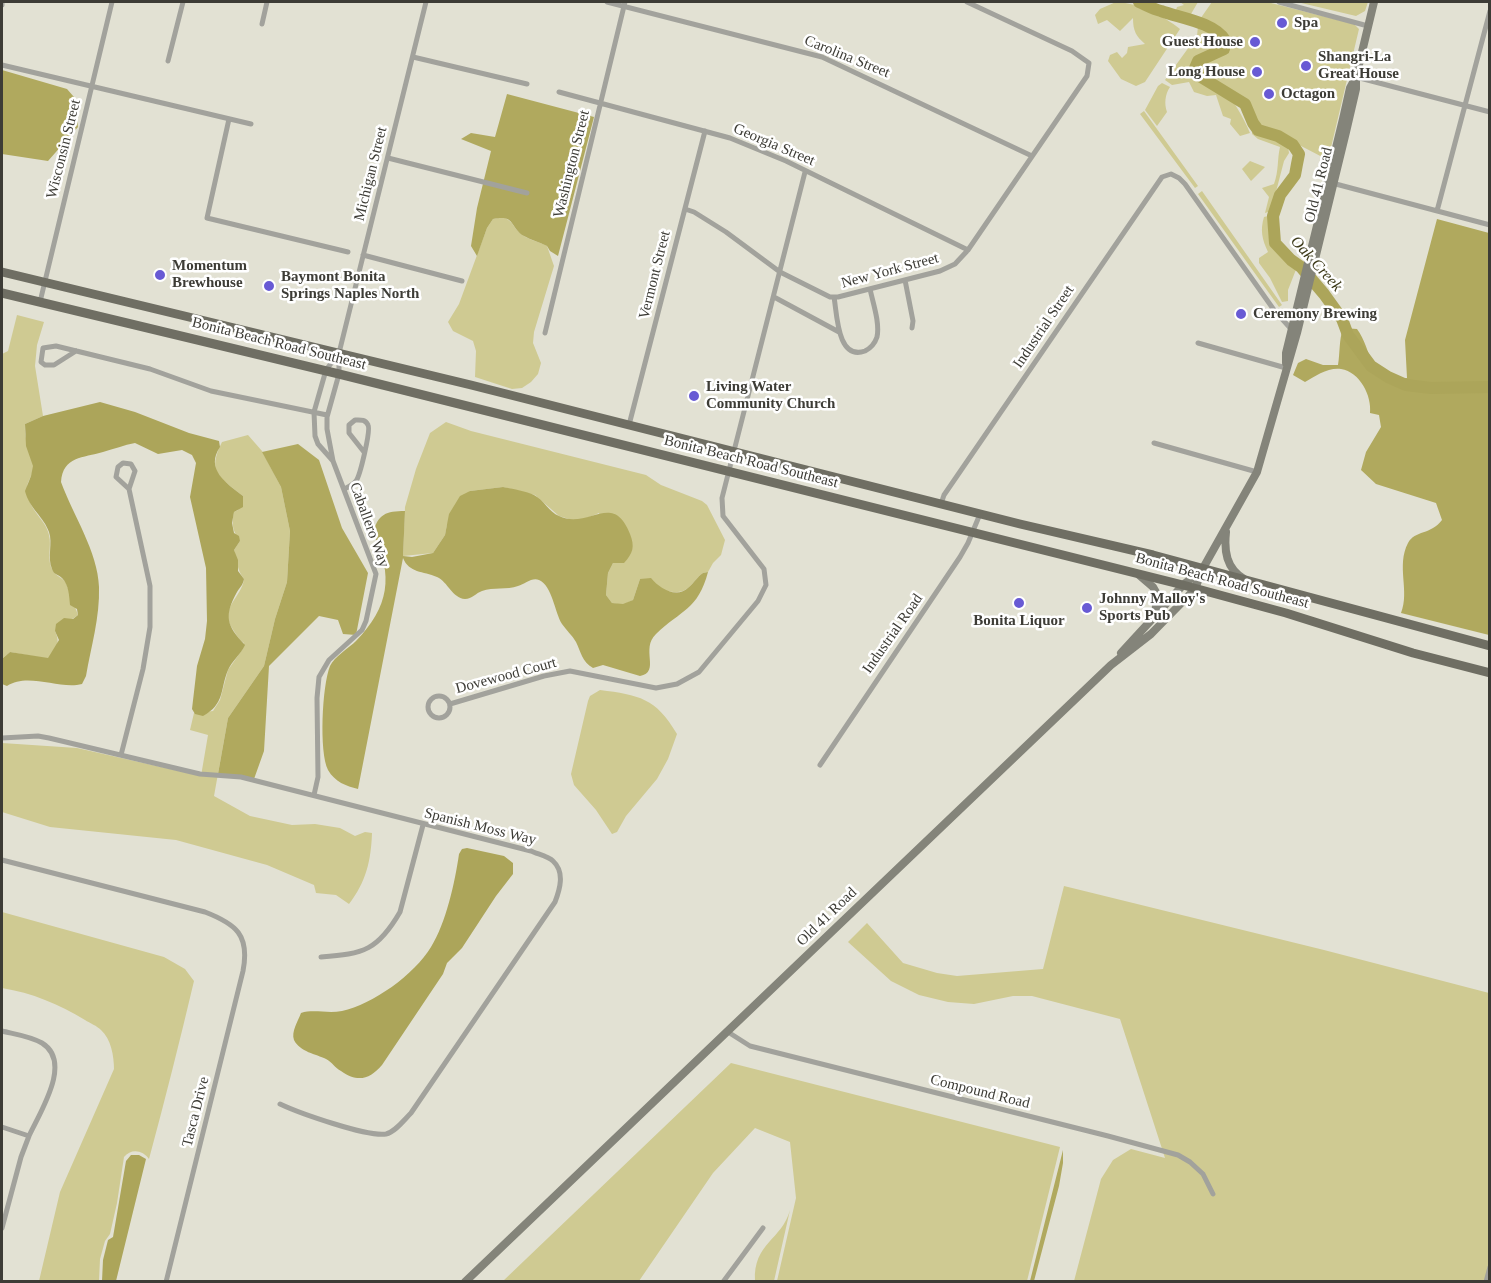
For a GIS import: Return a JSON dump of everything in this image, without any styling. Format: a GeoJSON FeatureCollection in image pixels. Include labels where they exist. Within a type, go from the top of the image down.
{"type":"FeatureCollection","features":[{"type":"Feature","properties":{"kind":"main road","name":"Bonita Beach Road Southeast"},"geometry":{"type":"LineString","coordinates":[[2,272],[339,353],[980,514],[1094,540],[1490,646]]}},
{"type":"Feature","properties":{"kind":"main road","name":"Bonita Beach Road Southeast"},"geometry":{"type":"LineString","coordinates":[[2,292],[326,370],[1183,585],[1286,613],[1413,653],[1490,673]]}},
{"type":"Feature","properties":{"kind":"street","name":"Wisconsin Street"},"geometry":{"type":"LineString","coordinates":[[40,302],[112,2]]}},
{"type":"Feature","properties":{"kind":"street"},"geometry":{"type":"LineString","coordinates":[[168,61],[183,2]]}},
{"type":"Feature","properties":{"kind":"street"},"geometry":{"type":"LineString","coordinates":[[262,24],[267,2]]}},
{"type":"Feature","properties":{"kind":"street","name":"Michigan Street"},"geometry":{"type":"LineString","coordinates":[[339,353],[426,2]]}},
{"type":"Feature","properties":{"kind":"street","name":"Carolina Street"},"geometry":{"type":"LineString","coordinates":[[607,2],[624,4],[822,57],[1032,156]]}},
{"type":"Feature","properties":{"kind":"street","name":"New York Street"},"geometry":{"type":"LineString","coordinates":[[685,209],[726,232],[780,272],[822,294],[834,297],[870,290],[948,268],[968,250],[1087,76],[1089,63],[1072,51],[967,2]]}},
{"type":"Feature","properties":{"kind":"street"},"geometry":{"type":"LineString","coordinates":[[1279,2],[1368,26]]}},
{"type":"Feature","properties":{"kind":"street","name":"Old 41 Road"},"geometry":{"type":"LineString","coordinates":[[465,1281],[1112,665],[1151,634],[1194,589],[1202,570],[1257,471],[1266,446],[1286,368],[1291,357],[1313,256],[1356,88],[1356,77],[1374,2]]}},
{"type":"Feature","properties":{"kind":"street","name":"Washington Street"},"geometry":{"type":"LineString","coordinates":[[545,333],[624,4]]}},
{"type":"Feature","properties":{"kind":"street"},"geometry":{"type":"LineString","coordinates":[[1437,211],[1490,11]]}},
{"type":"Feature","properties":{"kind":"street"},"geometry":{"type":"LineString","coordinates":[[413,57],[527,84]]}},
{"type":"Feature","properties":{"kind":"street"},"geometry":{"type":"LineString","coordinates":[[2,65],[251,124]]}},
{"type":"Feature","properties":{"kind":"street"},"geometry":{"type":"LineString","coordinates":[[1356,77],[1490,112]]}},
{"type":"Feature","properties":{"kind":"street","name":"Georgia Street"},"geometry":{"type":"LineString","coordinates":[[559,92],[705,131],[757,149],[968,250]]}},
{"type":"Feature","properties":{"kind":"street"},"geometry":{"type":"LineString","coordinates":[[229,119],[207,218],[348,252]]}},
{"type":"Feature","properties":{"kind":"street","name":"Vermont Street"},"geometry":{"type":"LineString","coordinates":[[629,425],[705,131]]}},
{"type":"Feature","properties":{"kind":"street"},"geometry":{"type":"LineString","coordinates":[[388,158],[527,193]]}},
{"type":"Feature","properties":{"kind":"street","name":"Dovewood Court"},"geometry":{"type":"LineString","coordinates":[[450,704],[544,676],[570,672],[656,688],[677,684],[699,672],[758,601],[766,585],[764,569],[723,516],[722,498],[805,172]]}},
{"type":"Feature","properties":{"kind":"street","name":"Industrial Street"},"geometry":{"type":"LineString","coordinates":[[941,504],[944,495],[1162,177],[1171,174],[1185,184],[1274,310],[1292,330]]}},
{"type":"Feature","properties":{"kind":"street"},"geometry":{"type":"LineString","coordinates":[[1331,182],[1490,225]]}},
{"type":"Feature","properties":{"kind":"street"},"geometry":{"type":"LineString","coordinates":[[363,255],[462,280]]}},
{"type":"Feature","properties":{"kind":"street"},"geometry":{"type":"LineString","coordinates":[[905,280],[913,321],[912,328]]}},
{"type":"Feature","properties":{"kind":"street"},"geometry":{"type":"LineString","coordinates":[[834,297],[839,332],[844,345],[855,351],[868,350],[874,343],[877,333],[870,290]]}},
{"type":"Feature","properties":{"kind":"street","name":"Old 41 Road"},"geometry":{"type":"LineString","coordinates":[[1286,368],[1286,353],[1305,291]]}},
{"type":"Feature","properties":{"kind":"street"},"geometry":{"type":"LineString","coordinates":[[774,297],[839,332]]}},
{"type":"Feature","properties":{"kind":"street"},"geometry":{"type":"LineString","coordinates":[[1198,344],[1286,368]]}},
{"type":"Feature","properties":{"kind":"street"},"geometry":{"type":"LineString","coordinates":[[76,351],[50,366],[41,362],[41,352],[48,346],[76,351],[150,369],[219,393],[327,415]]}},
{"type":"Feature","properties":{"kind":"street","name":"Caballero Way"},"geometry":{"type":"LineString","coordinates":[[333,461],[322,449],[315,436],[314,412],[326,370],[339,353]]}},
{"type":"Feature","properties":{"kind":"street","name":"Caballero Way"},"geometry":{"type":"LineString","coordinates":[[314,795],[318,777],[319,677],[329,660],[362,630],[376,574],[333,461],[327,429],[327,415],[339,374],[339,353]]}},
{"type":"Feature","properties":{"kind":"street"},"geometry":{"type":"LineString","coordinates":[[344,489],[355,483],[364,452],[369,430],[368,424],[364,421],[355,420],[349,425],[349,433],[364,452]]}},
{"type":"Feature","properties":{"kind":"street"},"geometry":{"type":"LineString","coordinates":[[1154,443],[1257,471]]}},
{"type":"Feature","properties":{"kind":"street"},"geometry":{"type":"LineString","coordinates":[[121,755],[143,669],[150,627],[150,586],[129,489],[135,471],[130,464],[123,463],[117,467],[116,477],[129,489]]}},
{"type":"Feature","properties":{"kind":"street","name":"Industrial Road"},"geometry":{"type":"LineString","coordinates":[[820,765],[953,567],[973,533],[980,514]]}},
{"type":"Feature","properties":{"kind":"street"},"geometry":{"type":"LineString","coordinates":[[1227,526],[1225,544],[1230,566],[1241,577],[1259,585]]}},
{"type":"Feature","properties":{"kind":"street","name":"Old 41 Road"},"geometry":{"type":"LineString","coordinates":[[1112,665],[1137,633],[1183,585],[1202,570]]}},
{"type":"Feature","properties":{"kind":"street"},"geometry":{"type":"LineString","coordinates":[[1137,574],[1153,587],[1157,594],[1155,616]]}},
{"type":"Feature","properties":{"kind":"street"},"geometry":{"type":"LineString","coordinates":[[438,695],[446,697],[450,704],[448,714],[442,718],[431,715],[428,709],[429,701],[438,695]]}},
{"type":"Feature","properties":{"kind":"street","name":"Spanish Moss Way"},"geometry":{"type":"LineString","coordinates":[[2,738],[49,738],[200,774],[241,777],[531,851],[553,860],[560,873],[561,888],[555,902],[411,1113],[398,1126],[387,1134],[372,1133],[302,1114],[280,1104]]}},
{"type":"Feature","properties":{"kind":"street"},"geometry":{"type":"LineString","coordinates":[[321,957],[366,951],[395,922],[400,912],[423,825]]}},
{"type":"Feature","properties":{"kind":"street","name":"Tasca Drive"},"geometry":{"type":"LineString","coordinates":[[2,860],[205,912],[233,924],[244,947],[243,972],[166,1281]]}},
{"type":"Feature","properties":{"kind":"street"},"geometry":{"type":"LineString","coordinates":[[2,1031],[37,1041],[50,1050],[54,1057],[56,1076],[21,1157],[2,1227]]}},
{"type":"Feature","properties":{"kind":"street","name":"Compound Road"},"geometry":{"type":"LineString","coordinates":[[728,1032],[750,1046],[1178,1155],[1203,1174],[1213,1194]]}},
{"type":"Feature","properties":{"kind":"street"},"geometry":{"type":"LineString","coordinates":[[2,1127],[29,1136]]}},
{"type":"Feature","properties":{"kind":"street"},"geometry":{"type":"LineString","coordinates":[[723,1281],[763,1228]]}},
{"type":"Feature","properties":{"kind":"street"},"geometry":{"type":"LineString","coordinates":[[1486,1281],[1490,1268]]}},
{"type":"Feature","properties":{"kind":"shaded area"},"geometry":{"type":"Polygon","coordinates":[[[1116,2],[1132,4],[1150,11],[1180,29],[1145,82],[1136,86],[1121,79],[1108,61],[1110,55],[1117,52],[1122,58],[1127,53],[1128,47],[1145,44],[1136,33],[1133,18],[1120,31],[1107,20],[1098,24],[1095,15],[1100,9],[1116,2]]]}},
{"type":"Feature","properties":{"kind":"shaded area"},"geometry":{"type":"Polygon","coordinates":[[[1180,2],[1198,2],[1191,14],[1175,13],[1177,7],[1184,5],[1180,2]]]}},
{"type":"Feature","properties":{"kind":"shaded area"},"geometry":{"type":"Polygon","coordinates":[[[1212,2],[1267,2],[1354,24],[1359,29],[1328,160],[1278,134],[1260,129],[1247,101],[1197,73],[1199,62],[1225,50],[1222,33],[1198,22],[1212,2]]]}},
{"type":"Feature","properties":{"kind":"shaded area"},"geometry":{"type":"Polygon","coordinates":[[[1297,2],[1368,2],[1365,11],[1356,16],[1297,2]]]}},
{"type":"Feature","properties":{"kind":"shaded area"},"geometry":{"type":"Polygon","coordinates":[[[1198,26],[1214,34],[1216,47],[1213,52],[1198,57],[1192,71],[1203,81],[1225,91],[1250,133],[1240,136],[1230,124],[1231,119],[1223,116],[1216,95],[1207,96],[1194,92],[1189,82],[1172,85],[1165,80],[1197,36],[1198,26]]]}},
{"type":"Feature","properties":{"kind":"shaded area"},"geometry":{"type":"Polygon","coordinates":[[[2,70],[67,89],[74,97],[78,127],[48,161],[2,154],[2,70]]]}},
{"type":"Feature","properties":{"kind":"shaded area"},"geometry":{"type":"Polygon","coordinates":[[[1162,83],[1170,87],[1166,99],[1167,112],[1157,126],[1145,110],[1162,83]]]}},
{"type":"Feature","properties":{"kind":"shaded area"},"geometry":{"type":"Polygon","coordinates":[[[507,94],[594,117],[558,256],[547,246],[524,236],[505,218],[493,219],[487,228],[477,256],[471,246],[477,208],[491,151],[461,139],[471,133],[495,137],[507,94]]]}},
{"type":"Feature","properties":{"kind":"shaded area"},"geometry":{"type":"Polygon","coordinates":[[[1144,111],[1198,186],[1195,188],[1140,114],[1144,111]]]}},
{"type":"Feature","properties":{"kind":"shaded area"},"geometry":{"type":"Polygon","coordinates":[[[1252,130],[1270,136],[1288,146],[1289,153],[1284,161],[1271,211],[1265,213],[1269,197],[1262,188],[1274,184],[1280,147],[1258,139],[1252,134],[1252,130]]]}},
{"type":"Feature","properties":{"kind":"shaded area"},"geometry":{"type":"Polygon","coordinates":[[[1250,161],[1265,167],[1251,181],[1242,169],[1250,161]]]}},
{"type":"Feature","properties":{"kind":"shaded area"},"geometry":{"type":"Polygon","coordinates":[[[1202,191],[1282,305],[1279,307],[1198,194],[1202,191]]]}},
{"type":"Feature","properties":{"kind":"shaded area"},"geometry":{"type":"Polygon","coordinates":[[[1268,216],[1271,219],[1276,248],[1297,267],[1288,290],[1288,301],[1282,302],[1270,278],[1259,263],[1259,258],[1268,252],[1262,230],[1264,217],[1268,216]]]}},
{"type":"Feature","properties":{"kind":"shaded area"},"geometry":{"type":"Polygon","coordinates":[[[503,217],[529,239],[547,246],[554,266],[534,332],[533,343],[541,363],[538,374],[522,388],[512,389],[475,377],[476,351],[473,341],[453,331],[448,322],[459,304],[487,228],[493,219],[503,217]]]}},
{"type":"Feature","properties":{"kind":"shaded area"},"geometry":{"type":"Polygon","coordinates":[[[1437,219],[1489,233],[1489,635],[1401,613],[1404,596],[1405,552],[1411,539],[1438,525],[1442,520],[1436,503],[1376,484],[1361,470],[1366,452],[1381,427],[1379,415],[1370,413],[1367,392],[1354,375],[1341,369],[1332,369],[1305,382],[1293,375],[1298,363],[1306,359],[1323,365],[1338,365],[1343,328],[1357,329],[1378,371],[1394,379],[1407,378],[1405,340],[1437,219]]]}},
{"type":"Feature","properties":{"kind":"shaded area"},"geometry":{"type":"Polygon","coordinates":[[[17,315],[44,322],[37,345],[35,366],[43,416],[25,424],[26,439],[33,464],[27,487],[28,498],[47,529],[50,539],[51,567],[54,573],[66,583],[78,615],[55,631],[58,643],[48,659],[10,652],[2,659],[2,354],[8,351],[17,315]]]}},
{"type":"Feature","properties":{"kind":"shaded area"},"geometry":{"type":"Polygon","coordinates":[[[100,402],[219,441],[216,469],[224,481],[243,496],[243,507],[234,512],[232,523],[234,533],[239,536],[240,541],[234,550],[238,560],[238,571],[244,579],[230,608],[229,620],[234,632],[245,645],[228,670],[221,696],[215,706],[203,716],[195,714],[192,709],[197,666],[205,639],[207,621],[206,568],[190,497],[196,463],[192,455],[182,450],[158,454],[135,443],[81,457],[66,467],[61,482],[90,547],[98,574],[97,621],[86,676],[82,684],[73,685],[34,681],[15,682],[7,686],[2,684],[2,659],[10,652],[48,658],[59,640],[55,631],[56,624],[64,618],[73,619],[78,615],[77,609],[70,605],[66,584],[52,569],[49,532],[25,491],[33,466],[26,446],[25,424],[43,416],[100,402]]]}},
{"type":"Feature","properties":{"kind":"shaded area"},"geometry":{"type":"Polygon","coordinates":[[[446,422],[471,431],[646,475],[661,485],[702,501],[707,505],[725,540],[721,555],[708,572],[703,573],[684,591],[671,592],[640,579],[633,600],[623,605],[612,603],[606,595],[608,573],[613,563],[599,513],[580,521],[569,519],[559,516],[535,495],[503,487],[470,491],[447,525],[445,535],[433,553],[403,556],[405,507],[416,469],[430,433],[446,422]]]}},
{"type":"Feature","properties":{"kind":"shaded area"},"geometry":{"type":"Polygon","coordinates":[[[248,435],[262,451],[281,487],[290,531],[287,582],[275,619],[264,666],[228,718],[214,796],[250,816],[292,825],[315,824],[340,828],[355,836],[365,832],[372,833],[366,871],[360,888],[349,904],[336,895],[316,893],[314,885],[267,865],[176,840],[50,827],[2,812],[2,743],[77,748],[201,776],[208,735],[190,730],[194,713],[213,711],[220,700],[228,670],[242,650],[244,643],[232,628],[228,614],[244,579],[234,550],[240,541],[233,524],[234,512],[238,510],[243,496],[221,478],[215,467],[215,460],[222,442],[248,435]]]}},
{"type":"Feature","properties":{"kind":"shaded area"},"geometry":{"type":"Polygon","coordinates":[[[298,444],[319,460],[342,528],[368,573],[356,635],[343,634],[338,620],[319,616],[269,666],[264,751],[254,779],[218,774],[228,718],[264,666],[275,619],[287,582],[290,531],[281,487],[262,452],[298,444]]]}},
{"type":"Feature","properties":{"kind":"shaded area"},"geometry":{"type":"Polygon","coordinates":[[[503,487],[534,495],[559,516],[580,519],[608,513],[616,515],[623,521],[633,546],[624,563],[613,563],[608,573],[606,595],[612,603],[623,604],[633,600],[640,579],[651,578],[664,589],[679,592],[684,591],[703,573],[708,572],[704,585],[694,602],[656,634],[650,646],[649,670],[640,676],[603,665],[593,668],[586,663],[574,639],[562,624],[547,587],[539,580],[531,580],[514,587],[486,590],[465,599],[453,593],[437,577],[413,569],[403,558],[358,789],[341,783],[328,770],[325,761],[323,719],[325,688],[330,666],[367,628],[376,616],[381,603],[386,577],[380,549],[373,533],[377,522],[388,513],[405,511],[403,556],[412,557],[433,553],[445,535],[449,514],[460,496],[470,491],[503,487]]]}},
{"type":"Feature","properties":{"kind":"shaded area"},"geometry":{"type":"Polygon","coordinates":[[[600,690],[645,700],[662,713],[677,734],[668,759],[657,779],[626,816],[617,832],[612,834],[596,810],[574,785],[571,774],[588,701],[590,696],[600,690]]]}},
{"type":"Feature","properties":{"kind":"shaded area"},"geometry":{"type":"Polygon","coordinates":[[[467,848],[504,856],[513,863],[513,874],[462,948],[447,963],[443,974],[382,1065],[373,1074],[363,1078],[353,1077],[339,1070],[326,1059],[300,1047],[293,1037],[301,1013],[342,1011],[367,1002],[404,978],[424,958],[445,914],[459,854],[462,849],[467,848]]]}},
{"type":"Feature","properties":{"kind":"shaded area"},"geometry":{"type":"Polygon","coordinates":[[[1064,886],[1489,993],[1490,1267],[1486,1281],[1074,1281],[1101,1179],[1113,1160],[1131,1149],[1165,1158],[1120,1019],[1032,996],[1013,996],[974,1004],[948,1002],[919,995],[891,981],[848,942],[867,923],[903,963],[937,973],[957,976],[1043,969],[1064,886]]]}},
{"type":"Feature","properties":{"kind":"shaded area"},"geometry":{"type":"Polygon","coordinates":[[[2,912],[164,957],[185,969],[194,981],[149,1159],[137,1151],[130,1152],[124,1157],[110,1234],[105,1241],[100,1259],[99,1281],[39,1281],[60,1192],[114,1069],[111,1048],[101,1030],[75,1014],[35,996],[2,988],[2,912]]]}},
{"type":"Feature","properties":{"kind":"shaded area"},"geometry":{"type":"Polygon","coordinates":[[[731,1063],[1060,1147],[1027,1281],[777,1281],[796,1198],[790,1142],[755,1128],[713,1173],[639,1281],[503,1281],[731,1063]]]}},
{"type":"Feature","properties":{"kind":"shaded area"},"geometry":{"type":"Polygon","coordinates":[[[1063,1150],[1059,1186],[1034,1281],[1030,1281],[1063,1150]]]}},
{"type":"Feature","properties":{"kind":"shaded area"},"geometry":{"type":"Polygon","coordinates":[[[131,1155],[139,1155],[146,1159],[116,1281],[102,1281],[103,1260],[108,1240],[113,1237],[126,1161],[131,1155]]]}},
{"type":"Feature","properties":{"kind":"shaded area"},"geometry":{"type":"Polygon","coordinates":[[[790,1210],[774,1281],[755,1281],[758,1258],[781,1228],[790,1210]]]}},
{"type":"Feature","properties":{"kind":"waterway","name":"Oak Creek"},"geometry":{"type":"LineString","coordinates":[[1139,2],[1196,21],[1220,34],[1225,40],[1224,49],[1198,61],[1195,68],[1196,74],[1245,104],[1258,130],[1278,136],[1293,145],[1299,154],[1295,175],[1280,195],[1273,216],[1275,243],[1301,267],[1324,294],[1342,319],[1348,335],[1371,366],[1406,385],[1431,388],[1490,387]]}},
{"type":"Feature","properties":{"kind":"place","name":"Spa"},"geometry":{"type":"Point","coordinates":[1282,23]}},
{"type":"Feature","properties":{"kind":"place","name":"Guest House"},"geometry":{"type":"Point","coordinates":[1255,42]}},
{"type":"Feature","properties":{"kind":"place","name":"Shangri-La Great House"},"geometry":{"type":"Point","coordinates":[1306,66]}},
{"type":"Feature","properties":{"kind":"place","name":"Long House"},"geometry":{"type":"Point","coordinates":[1257,72]}},
{"type":"Feature","properties":{"kind":"place","name":"Octagon"},"geometry":{"type":"Point","coordinates":[1269,94]}},
{"type":"Feature","properties":{"kind":"place","name":"Momentum Brewhouse"},"geometry":{"type":"Point","coordinates":[160,275]}},
{"type":"Feature","properties":{"kind":"place","name":"Baymont Bonita Springs Naples North"},"geometry":{"type":"Point","coordinates":[269,286]}},
{"type":"Feature","properties":{"kind":"place","name":"Ceremony Brewing"},"geometry":{"type":"Point","coordinates":[1241,314]}},
{"type":"Feature","properties":{"kind":"place","name":"Living Water Community Church"},"geometry":{"type":"Point","coordinates":[694,396]}},
{"type":"Feature","properties":{"kind":"place","name":"Bonita Liquor"},"geometry":{"type":"Point","coordinates":[1019,603]}},
{"type":"Feature","properties":{"kind":"place","name":"Johnny Malloy's Sports Pub"},"geometry":{"type":"Point","coordinates":[1087,608]}}]}
